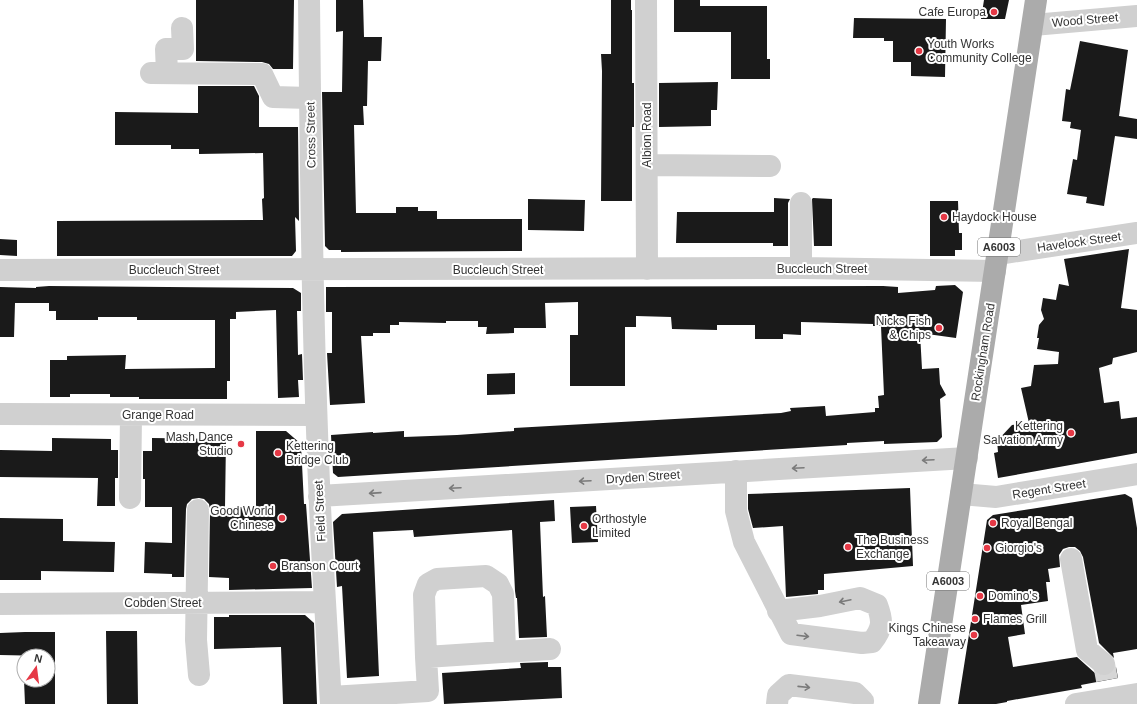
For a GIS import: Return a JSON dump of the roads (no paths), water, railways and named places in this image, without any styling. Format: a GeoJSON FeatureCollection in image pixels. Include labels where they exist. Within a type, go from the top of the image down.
{"type":"FeatureCollection","features":[{"type":"Feature","properties":{"kind":"main road","name":"Rockingham Road"},"geometry":{"type":"LineString","coordinates":[[929,704],[1036,0]]}},
{"type":"Feature","properties":{"kind":"street","name":"Cross Street"},"geometry":{"type":"LineString","coordinates":[[309,0],[312,270]]}},
{"type":"Feature","properties":{"kind":"street","name":"Albion Road"},"geometry":{"type":"LineString","coordinates":[[646,0],[647,269]]}},
{"type":"Feature","properties":{"kind":"street","name":"Wood Street"},"geometry":{"type":"LineString","coordinates":[[1033,25],[1137,16]]}},
{"type":"Feature","properties":{"kind":"street"},"geometry":{"type":"LineString","coordinates":[[182,28],[182,49],[166,49],[159,73],[262,74],[273,97],[310,98]]}},
{"type":"Feature","properties":{"kind":"street"},"geometry":{"type":"LineString","coordinates":[[647,165],[770,166]]}},
{"type":"Feature","properties":{"kind":"street"},"geometry":{"type":"LineString","coordinates":[[800,268],[801,203]]}},
{"type":"Feature","properties":{"kind":"street","name":"Havelock Street"},"geometry":{"type":"LineString","coordinates":[[997,262],[1137,233]]}},
{"type":"Feature","properties":{"kind":"street","name":"Buccleuch Street"},"geometry":{"type":"LineString","coordinates":[[0,270],[800,268],[997,262]]}},
{"type":"Feature","properties":{"kind":"street","name":"Field Street"},"geometry":{"type":"LineString","coordinates":[[312,270],[319,496],[331,700]]}},
{"type":"Feature","properties":{"kind":"street","name":"Grange Road"},"geometry":{"type":"LineString","coordinates":[[0,414],[316,415]]}},
{"type":"Feature","properties":{"kind":"street"},"geometry":{"type":"LineString","coordinates":[[130,498],[131,415]]}},
{"type":"Feature","properties":{"kind":"street","name":"Dryden Street"},"geometry":{"type":"LineString","coordinates":[[319,496],[967,458]]}},
{"type":"Feature","properties":{"kind":"street"},"geometry":{"type":"LineString","coordinates":[[736,471],[736,511],[744,542],[778,611]]}},
{"type":"Feature","properties":{"kind":"street","name":"Regent Street"},"geometry":{"type":"LineString","coordinates":[[961,494],[996,498],[1137,474]]}},
{"type":"Feature","properties":{"kind":"street"},"geometry":{"type":"LineString","coordinates":[[198,510],[196,640],[199,675]]}},
{"type":"Feature","properties":{"kind":"street"},"geometry":{"type":"LineString","coordinates":[[1071,559],[1087,650],[1107,681],[1137,694]]}},
{"type":"Feature","properties":{"kind":"street"},"geometry":{"type":"LineString","coordinates":[[331,700],[429,698],[424,595],[428,584],[437,579],[486,576],[498,584],[503,594],[505,652]]}},
{"type":"Feature","properties":{"kind":"street","name":"Cobden Street"},"geometry":{"type":"LineString","coordinates":[[0,604],[325,602]]}},
{"type":"Feature","properties":{"kind":"street"},"geometry":{"type":"LineString","coordinates":[[426,657],[550,648]]}},
{"type":"Feature","properties":{"kind":"street"},"geometry":{"type":"LineString","coordinates":[[1076,704],[1107,681]]}},
{"type":"Feature","properties":{"kind":"street"},"geometry":{"type":"LineString","coordinates":[[778,704],[778,695],[789,685],[854,693],[863,701],[862,704]]}},
{"type":"Feature","properties":{"kind":"tunnel"},"geometry":{"type":"LineString","coordinates":[[1104,664],[1107,680]]}},
{"type":"Feature","properties":{"kind":"place","name":"Cafe Europa"},"geometry":{"type":"Point","coordinates":[994,12]}},
{"type":"Feature","properties":{"kind":"place","name":"Youth Works Community College"},"geometry":{"type":"Point","coordinates":[919,51]}},
{"type":"Feature","properties":{"kind":"place","name":"Haydock House"},"geometry":{"type":"Point","coordinates":[944,217]}},
{"type":"Feature","properties":{"kind":"place","name":"Nicks Fish & Chips"},"geometry":{"type":"Point","coordinates":[939,328]}},
{"type":"Feature","properties":{"kind":"place","name":"Kettering Salvation Army"},"geometry":{"type":"Point","coordinates":[1071,433]}},
{"type":"Feature","properties":{"kind":"place","name":"Mash Dance Studio"},"geometry":{"type":"Point","coordinates":[241,444]}},
{"type":"Feature","properties":{"kind":"place","name":"Kettering Bridge Club"},"geometry":{"type":"Point","coordinates":[278,453]}},
{"type":"Feature","properties":{"kind":"place","name":"Good World Chinese"},"geometry":{"type":"Point","coordinates":[282,518]}},
{"type":"Feature","properties":{"kind":"place","name":"Royal Bengal"},"geometry":{"type":"Point","coordinates":[993,523]}},
{"type":"Feature","properties":{"kind":"place","name":"Orthostyle Limited"},"geometry":{"type":"Point","coordinates":[584,526]}},
{"type":"Feature","properties":{"kind":"place","name":"The Business Exchange"},"geometry":{"type":"Point","coordinates":[848,547]}},
{"type":"Feature","properties":{"kind":"place","name":"Giorgio's"},"geometry":{"type":"Point","coordinates":[987,548]}},
{"type":"Feature","properties":{"kind":"place","name":"Branson Court"},"geometry":{"type":"Point","coordinates":[273,566]}},
{"type":"Feature","properties":{"kind":"place","name":"Domino's"},"geometry":{"type":"Point","coordinates":[980,596]}},
{"type":"Feature","properties":{"kind":"place","name":"Flames Grill"},"geometry":{"type":"Point","coordinates":[975,619]}},
{"type":"Feature","properties":{"kind":"place","name":"Kings Chinese Takeaway"},"geometry":{"type":"Point","coordinates":[974,635]}}]}
